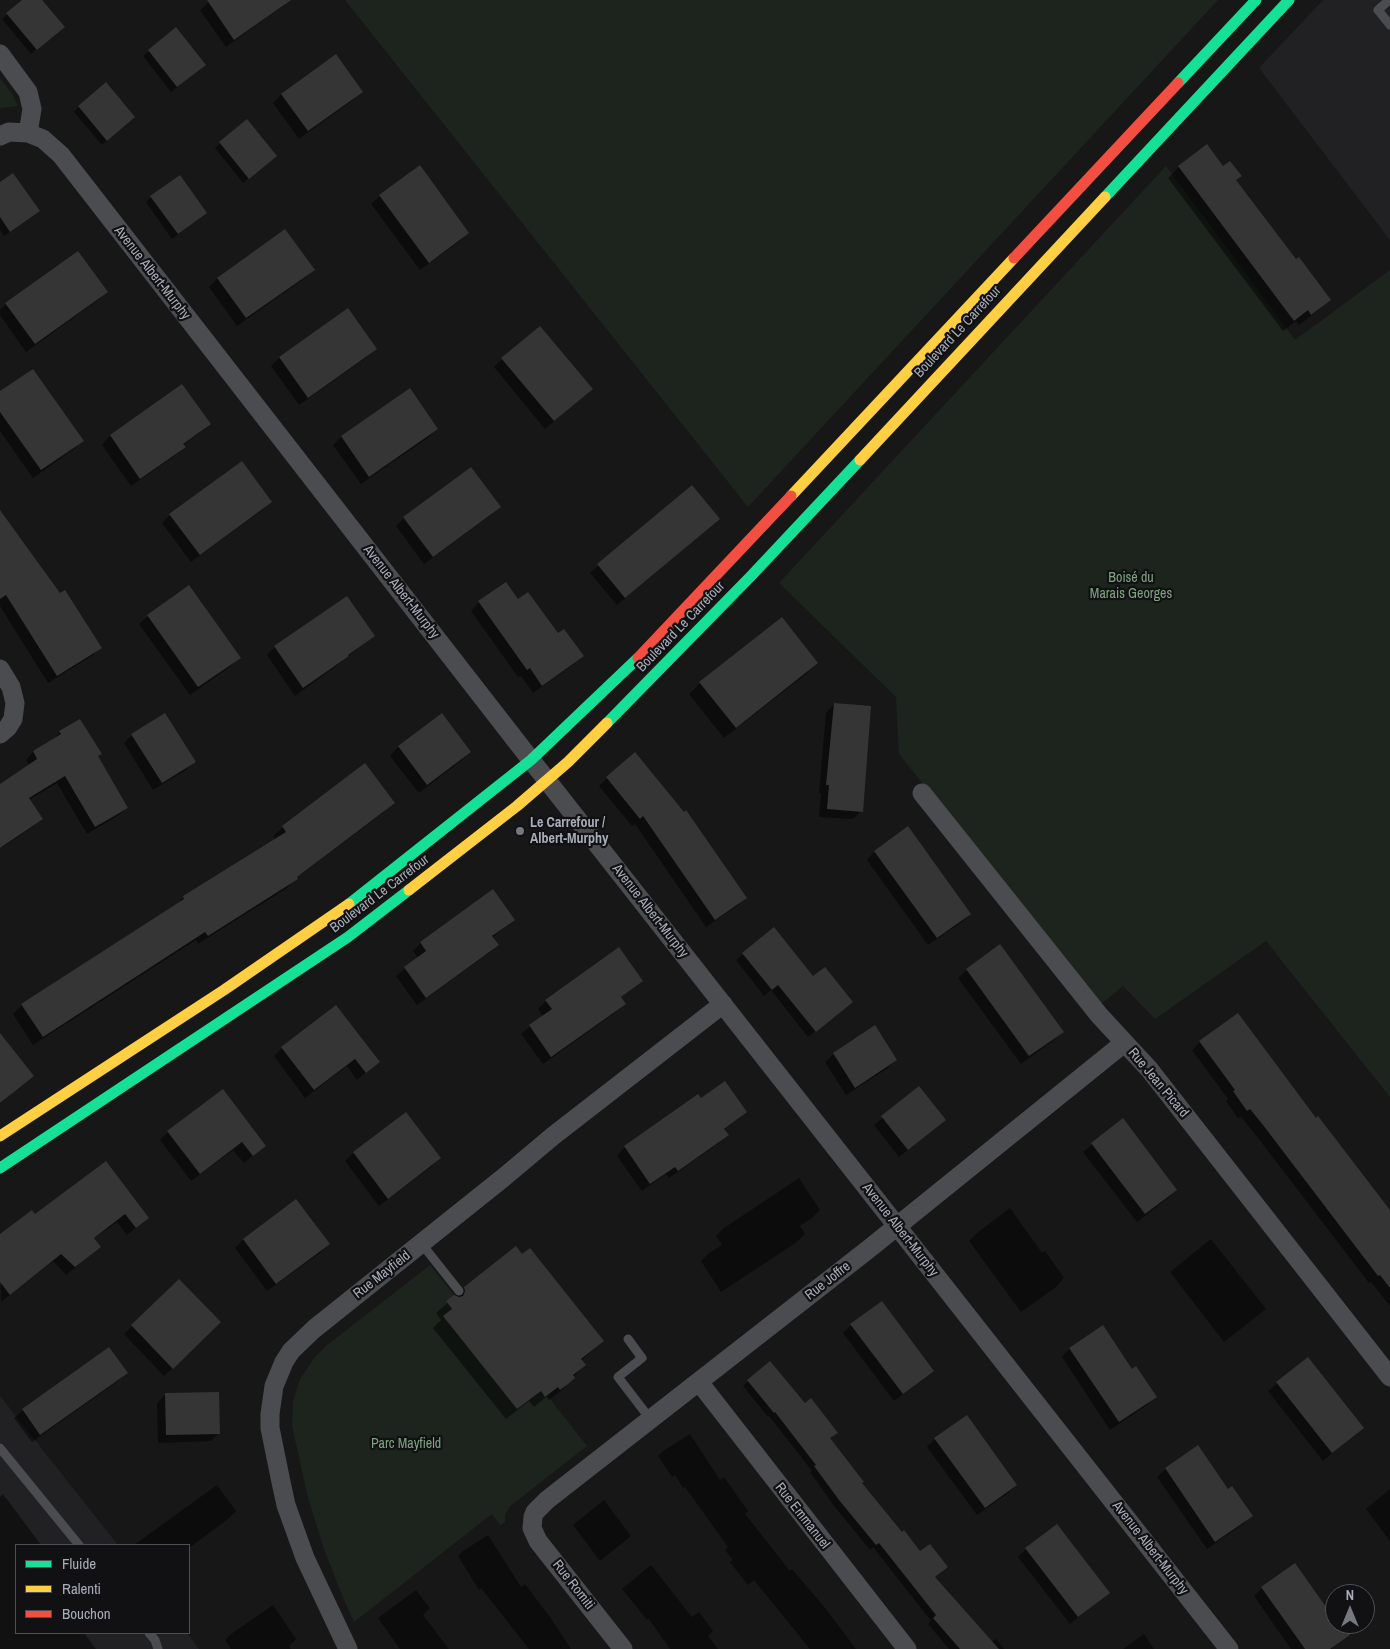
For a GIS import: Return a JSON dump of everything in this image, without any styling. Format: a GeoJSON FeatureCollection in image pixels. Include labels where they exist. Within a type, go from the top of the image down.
{"type":"FeatureCollection","features":[{"type":"Feature","properties":{"kind":"street","name":"Boulevard Le Carrefour"},"geometry":{"type":"LineString","coordinates":[[0,1168],[348,937],[448,861],[547,780],[600,731],[751,576],[1256,0]]}},
{"type":"Feature","properties":{"kind":"street","name":"Boulevard Le Carrefour"},"geometry":{"type":"LineString","coordinates":[[0,1136],[349,904],[531,760],[658,638],[1048,239],[1289,0]]}},
{"type":"Feature","properties":{"kind":"street"},"geometry":{"type":"LineString","coordinates":[[0,54],[28,92],[32,109],[28,133],[17,132],[0,136]]}},
{"type":"Feature","properties":{"kind":"street","name":"Avenue Albert-Murphy"},"geometry":{"type":"LineString","coordinates":[[28,133],[49,143],[65,160],[531,760],[1229,1649]]}},
{"type":"Feature","properties":{"kind":"street"},"geometry":{"type":"LineString","coordinates":[[0,669],[12,687],[15,703],[13,719],[0,734]]}},
{"type":"Feature","properties":{"kind":"street","name":"Rue Jean Picard"},"geometry":{"type":"LineString","coordinates":[[922,793],[1096,1012],[1149,1069],[1390,1376]]}},
{"type":"Feature","properties":{"kind":"street","name":"Rue Mayfield"},"geometry":{"type":"LineString","coordinates":[[348,1649],[310,1570],[286,1506],[270,1428],[271,1400],[278,1374],[284,1362],[301,1340],[553,1136],[723,1004]]}},
{"type":"Feature","properties":{"kind":"street","name":"Rue Joffre"},"geometry":{"type":"LineString","coordinates":[[533,1517],[535,1512],[547,1500],[898,1225],[1124,1043]]}},
{"type":"Feature","properties":{"kind":"street","name":"Rue Emmanuel"},"geometry":{"type":"LineString","coordinates":[[699,1382],[906,1649]]}},
{"type":"Feature","properties":{"kind":"street","name":"Rue Romiti"},"geometry":{"type":"LineString","coordinates":[[533,1517],[532,1528],[538,1540],[623,1649]]}},
{"type":"Feature","properties":{"kind":"lane"},"geometry":{"type":"LineString","coordinates":[[1389,0],[1378,10],[1390,25]]}},
{"type":"Feature","properties":{"kind":"lane"},"geometry":{"type":"LineString","coordinates":[[421,1243],[459,1291]]}},
{"type":"Feature","properties":{"kind":"lane"},"geometry":{"type":"LineString","coordinates":[[628,1339],[642,1358],[618,1377],[651,1420]]}},
{"type":"Feature","properties":{"kind":"lane"},"geometry":{"type":"LineString","coordinates":[[0,1448],[78,1544]]}},
{"type":"Feature","properties":{"kind":"lane"},"geometry":{"type":"LineString","coordinates":[[150,1634],[155,1640],[158,1649]]}},
{"type":"Feature","properties":{"kind":"shaded area"},"geometry":{"type":"Polygon","coordinates":[[[1323,0],[1390,0],[1390,240],[1259,68],[1323,0]]]}},
{"type":"Feature","properties":{"kind":"shaded area"},"geometry":{"type":"Polygon","coordinates":[[[0,1396],[117,1544],[15,1544],[15,1634],[188,1634],[199,1649],[0,1649],[0,1396]]]}},
{"type":"Feature","properties":{"kind":"green space"},"geometry":{"type":"Polygon","coordinates":[[[345,0],[1218,0],[748,507],[345,0]]]}},
{"type":"Feature","properties":{"kind":"green space"},"geometry":{"type":"Polygon","coordinates":[[[0,78],[12,94],[18,106],[0,108],[0,78]]]}},
{"type":"Feature","properties":{"kind":"green space","name":"Boisé du Marais Georges"},"geometry":{"type":"Polygon","coordinates":[[[1166,166],[1295,340],[1390,270],[1390,1097],[1266,941],[1155,1019],[1123,986],[1100,1005],[899,754],[896,697],[779,583],[1166,166]]]}},
{"type":"Feature","properties":{"kind":"green space","name":"Parc Mayfield"},"geometry":{"type":"Polygon","coordinates":[[[430,1265],[454,1295],[446,1301],[517,1409],[541,1391],[547,1395],[587,1446],[509,1507],[505,1515],[505,1522],[500,1525],[492,1514],[354,1622],[324,1549],[308,1498],[292,1426],[293,1402],[300,1379],[315,1357],[326,1346],[430,1265]]]}},
{"type":"Feature","properties":{"kind":"building"},"geometry":{"type":"Polygon","coordinates":[[[22,0],[42,0],[65,27],[37,50],[6,13],[22,0]]]}},
{"type":"Feature","properties":{"kind":"building"},"geometry":{"type":"Polygon","coordinates":[[[207,0],[291,0],[234,40],[207,0]]]}},
{"type":"Feature","properties":{"kind":"building"},"geometry":{"type":"Polygon","coordinates":[[[176,27],[206,65],[177,87],[148,50],[176,27]]]}},
{"type":"Feature","properties":{"kind":"building"},"geometry":{"type":"Polygon","coordinates":[[[336,54],[363,92],[308,131],[281,94],[336,54]]]}},
{"type":"Feature","properties":{"kind":"building"},"geometry":{"type":"Polygon","coordinates":[[[106,82],[135,117],[107,141],[78,106],[106,82]]]}},
{"type":"Feature","properties":{"kind":"building"},"geometry":{"type":"Polygon","coordinates":[[[247,119],[277,156],[249,179],[219,142],[247,119]]]}},
{"type":"Feature","properties":{"kind":"building"},"geometry":{"type":"Polygon","coordinates":[[[1207,144],[1223,166],[1230,161],[1242,176],[1236,180],[1296,259],[1299,257],[1331,300],[1311,315],[1308,310],[1294,321],[1178,166],[1207,144]]]}},
{"type":"Feature","properties":{"kind":"building"},"geometry":{"type":"Polygon","coordinates":[[[420,165],[469,233],[429,263],[379,195],[420,165]]]}},
{"type":"Feature","properties":{"kind":"building"},"geometry":{"type":"Polygon","coordinates":[[[13,173],[40,211],[10,232],[0,217],[0,182],[13,173]]]}},
{"type":"Feature","properties":{"kind":"building"},"geometry":{"type":"Polygon","coordinates":[[[180,175],[207,213],[178,234],[150,196],[180,175]]]}},
{"type":"Feature","properties":{"kind":"building"},"geometry":{"type":"Polygon","coordinates":[[[285,229],[315,270],[246,318],[217,278],[285,229]]]}},
{"type":"Feature","properties":{"kind":"building"},"geometry":{"type":"Polygon","coordinates":[[[78,251],[108,292],[35,344],[5,303],[78,251]]]}},
{"type":"Feature","properties":{"kind":"building"},"geometry":{"type":"Polygon","coordinates":[[[348,308],[377,349],[308,398],[279,357],[348,308]]]}},
{"type":"Feature","properties":{"kind":"building"},"geometry":{"type":"Polygon","coordinates":[[[540,326],[593,389],[554,421],[501,358],[540,326]]]}},
{"type":"Feature","properties":{"kind":"building"},"geometry":{"type":"Polygon","coordinates":[[[33,369],[84,441],[41,470],[0,412],[0,391],[33,369]]]}},
{"type":"Feature","properties":{"kind":"building"},"geometry":{"type":"Polygon","coordinates":[[[182,384],[211,424],[183,444],[186,447],[140,479],[110,435],[182,384]]]}},
{"type":"Feature","properties":{"kind":"building"},"geometry":{"type":"Polygon","coordinates":[[[410,388],[438,429],[369,477],[341,436],[410,388]]]}},
{"type":"Feature","properties":{"kind":"building"},"geometry":{"type":"Polygon","coordinates":[[[242,461],[272,502],[200,555],[169,514],[242,461]]]}},
{"type":"Feature","properties":{"kind":"building"},"geometry":{"type":"Polygon","coordinates":[[[471,467],[501,507],[433,557],[403,517],[471,467]]]}},
{"type":"Feature","properties":{"kind":"building"},"geometry":{"type":"Polygon","coordinates":[[[692,485],[720,519],[625,598],[597,564],[692,485]]]}},
{"type":"Feature","properties":{"kind":"building"},"geometry":{"type":"Polygon","coordinates":[[[0,510],[60,593],[65,590],[102,648],[57,676],[6,595],[0,599],[0,510]]]}},
{"type":"Feature","properties":{"kind":"building"},"geometry":{"type":"Polygon","coordinates":[[[506,582],[518,599],[528,592],[558,633],[564,629],[584,656],[542,686],[530,668],[527,670],[478,601],[506,582]]]}},
{"type":"Feature","properties":{"kind":"building"},"geometry":{"type":"Polygon","coordinates":[[[189,585],[241,658],[198,687],[147,615],[189,585]]]}},
{"type":"Feature","properties":{"kind":"building"},"geometry":{"type":"Polygon","coordinates":[[[347,596],[375,636],[303,688],[274,646],[347,596]]]}},
{"type":"Feature","properties":{"kind":"building"},"geometry":{"type":"Polygon","coordinates":[[[782,617],[818,663],[736,728],[699,682],[782,617]]]}},
{"type":"Feature","properties":{"kind":"building"},"geometry":{"type":"Polygon","coordinates":[[[834,703],[871,706],[863,812],[827,809],[829,785],[826,785],[834,703]]]}},
{"type":"Feature","properties":{"kind":"building"},"geometry":{"type":"Polygon","coordinates":[[[165,713],[196,762],[162,783],[131,734],[165,713]]]}},
{"type":"Feature","properties":{"kind":"building"},"geometry":{"type":"Polygon","coordinates":[[[442,713],[471,752],[427,785],[398,746],[442,713]]]}},
{"type":"Feature","properties":{"kind":"building"},"geometry":{"type":"Polygon","coordinates":[[[80,719],[102,754],[98,756],[128,808],[95,827],[65,776],[29,798],[43,819],[0,848],[0,784],[37,759],[33,751],[61,734],[59,731],[80,719]]]}},
{"type":"Feature","properties":{"kind":"building"},"geometry":{"type":"Polygon","coordinates":[[[635,752],[684,812],[686,810],[747,898],[715,920],[643,816],[640,819],[606,777],[635,752]]]}},
{"type":"Feature","properties":{"kind":"building"},"geometry":{"type":"Polygon","coordinates":[[[365,763],[395,803],[297,877],[298,879],[208,936],[205,932],[43,1037],[21,1004],[184,899],[183,896],[286,832],[282,826],[365,763]]]}},
{"type":"Feature","properties":{"kind":"building"},"geometry":{"type":"Polygon","coordinates":[[[908,826],[971,914],[937,938],[874,851],[908,826]]]}},
{"type":"Feature","properties":{"kind":"building"},"geometry":{"type":"Polygon","coordinates":[[[493,889],[515,920],[492,936],[499,945],[426,998],[404,967],[426,951],[420,942],[493,889]]]}},
{"type":"Feature","properties":{"kind":"building"},"geometry":{"type":"Polygon","coordinates":[[[774,927],[813,976],[825,967],[853,1002],[816,1032],[778,985],[772,990],[742,953],[774,927]]]}},
{"type":"Feature","properties":{"kind":"building"},"geometry":{"type":"Polygon","coordinates":[[[1000,944],[1064,1032],[1029,1056],[966,969],[1000,944]]]}},
{"type":"Feature","properties":{"kind":"building"},"geometry":{"type":"Polygon","coordinates":[[[619,947],[643,981],[621,997],[626,1004],[551,1057],[529,1025],[552,1009],[545,1000],[619,947]]]}},
{"type":"Feature","properties":{"kind":"building"},"geometry":{"type":"Polygon","coordinates":[[[336,1005],[380,1062],[366,1073],[355,1059],[314,1090],[281,1047],[336,1005]]]}},
{"type":"Feature","properties":{"kind":"building"},"geometry":{"type":"Polygon","coordinates":[[[1238,1013],[1316,1118],[1318,1116],[1390,1210],[1390,1288],[1380,1275],[1378,1276],[1263,1125],[1250,1109],[1247,1111],[1233,1091],[1235,1090],[1199,1041],[1238,1013]]]}},
{"type":"Feature","properties":{"kind":"building"},"geometry":{"type":"Polygon","coordinates":[[[875,1025],[897,1060],[855,1088],[833,1053],[875,1025]]]}},
{"type":"Feature","properties":{"kind":"building"},"geometry":{"type":"Polygon","coordinates":[[[0,1033],[34,1076],[0,1103],[0,1033]]]}},
{"type":"Feature","properties":{"kind":"building"},"geometry":{"type":"Polygon","coordinates":[[[725,1081],[747,1112],[724,1129],[729,1135],[678,1171],[675,1167],[650,1184],[624,1146],[698,1094],[701,1098],[725,1081]]]}},
{"type":"Feature","properties":{"kind":"building"},"geometry":{"type":"Polygon","coordinates":[[[919,1086],[946,1120],[908,1150],[881,1116],[919,1086]]]}},
{"type":"Feature","properties":{"kind":"building"},"geometry":{"type":"Polygon","coordinates":[[[223,1089],[266,1146],[253,1156],[242,1142],[200,1174],[167,1131],[223,1089]]]}},
{"type":"Feature","properties":{"kind":"building"},"geometry":{"type":"Polygon","coordinates":[[[406,1112],[441,1158],[388,1199],[353,1152],[406,1112]]]}},
{"type":"Feature","properties":{"kind":"building"},"geometry":{"type":"Polygon","coordinates":[[[1123,1118],[1177,1190],[1145,1214],[1091,1143],[1123,1118]]]}},
{"type":"Feature","properties":{"kind":"building"},"geometry":{"type":"Polygon","coordinates":[[[106,1161],[149,1218],[136,1228],[125,1214],[94,1238],[101,1247],[75,1267],[61,1254],[10,1295],[0,1282],[0,1234],[32,1210],[35,1214],[106,1161]]]}},
{"type":"Feature","properties":{"kind":"building"},"geometry":{"type":"Polygon","coordinates":[[[296,1199],[330,1244],[276,1284],[243,1239],[296,1199]]]}},
{"type":"Feature","properties":{"kind":"building"},"geometry":{"type":"Polygon","coordinates":[[[516,1246],[522,1254],[530,1248],[604,1341],[581,1359],[586,1365],[573,1375],[575,1378],[568,1384],[560,1390],[558,1387],[545,1397],[541,1391],[517,1409],[443,1316],[452,1309],[446,1301],[454,1295],[463,1296],[464,1287],[516,1246]]]}},
{"type":"Feature","properties":{"kind":"building"},"geometry":{"type":"Polygon","coordinates":[[[179,1279],[221,1322],[173,1369],[131,1325],[179,1279]]]}},
{"type":"Feature","properties":{"kind":"building"},"geometry":{"type":"Polygon","coordinates":[[[882,1301],[934,1371],[903,1394],[850,1324],[882,1301]]]}},
{"type":"Feature","properties":{"kind":"building"},"geometry":{"type":"Polygon","coordinates":[[[1103,1325],[1132,1369],[1136,1366],[1157,1397],[1119,1422],[1069,1348],[1103,1325]]]}},
{"type":"Feature","properties":{"kind":"building"},"geometry":{"type":"Polygon","coordinates":[[[109,1347],[128,1373],[40,1435],[22,1409],[109,1347]]]}},
{"type":"Feature","properties":{"kind":"building"},"geometry":{"type":"Polygon","coordinates":[[[1308,1357],[1364,1428],[1332,1453],[1276,1382],[1308,1357]]]}},
{"type":"Feature","properties":{"kind":"building"},"geometry":{"type":"Polygon","coordinates":[[[770,1361],[805,1403],[811,1398],[838,1433],[830,1438],[864,1482],[862,1483],[902,1532],[904,1530],[920,1551],[930,1544],[948,1567],[935,1577],[999,1649],[960,1649],[933,1618],[936,1615],[879,1543],[876,1545],[839,1500],[814,1466],[816,1465],[775,1412],[747,1380],[770,1361]]]}},
{"type":"Feature","properties":{"kind":"building"},"geometry":{"type":"Polygon","coordinates":[[[219,1392],[220,1434],[166,1435],[165,1393],[219,1392]]]}},
{"type":"Feature","properties":{"kind":"building"},"geometry":{"type":"Polygon","coordinates":[[[967,1415],[1017,1485],[985,1508],[934,1438],[967,1415]]]}},
{"type":"Feature","properties":{"kind":"building"},"geometry":{"type":"Polygon","coordinates":[[[1198,1445],[1228,1489],[1232,1486],[1253,1516],[1215,1542],[1165,1468],[1198,1445]]]}},
{"type":"Feature","properties":{"kind":"building"},"geometry":{"type":"Polygon","coordinates":[[[1057,1524],[1110,1593],[1078,1617],[1025,1548],[1057,1524]]]}},
{"type":"Feature","properties":{"kind":"building"},"geometry":{"type":"Polygon","coordinates":[[[1295,1563],[1325,1606],[1325,1634],[1350,1635],[1330,1649],[1305,1649],[1261,1587],[1295,1563]]]}},
{"type":"Feature","properties":{"kind":"traffic: fast"},"geometry":{"type":"LineString","coordinates":[[1178,83],[1256,0]]}},
{"type":"Feature","properties":{"kind":"traffic: fast"},"geometry":{"type":"LineString","coordinates":[[1105,197],[1289,0]]}},
{"type":"Feature","properties":{"kind":"traffic: fast"},"geometry":{"type":"LineString","coordinates":[[607,723],[751,576],[860,460]]}},
{"type":"Feature","properties":{"kind":"traffic: fast"},"geometry":{"type":"LineString","coordinates":[[349,904],[531,760],[638,658]]}},
{"type":"Feature","properties":{"kind":"traffic: fast"},"geometry":{"type":"LineString","coordinates":[[0,1168],[348,937],[409,890]]}},
{"type":"Feature","properties":{"kind":"traffic: slow"},"geometry":{"type":"LineString","coordinates":[[860,460],[1105,197]]}},
{"type":"Feature","properties":{"kind":"traffic: slow"},"geometry":{"type":"LineString","coordinates":[[791,496],[1014,258]]}},
{"type":"Feature","properties":{"kind":"traffic: slow"},"geometry":{"type":"LineString","coordinates":[[409,890],[517,806],[568,762],[607,723]]}},
{"type":"Feature","properties":{"kind":"traffic: slow"},"geometry":{"type":"LineString","coordinates":[[0,1136],[224,990],[349,904]]}},
{"type":"Feature","properties":{"kind":"traffic: jam"},"geometry":{"type":"LineString","coordinates":[[1014,258],[1178,83]]}},
{"type":"Feature","properties":{"kind":"traffic: jam"},"geometry":{"type":"LineString","coordinates":[[638,658],[791,496]]}},
{"type":"Feature","properties":{"kind":"place","name":"Le Carrefour / Albert-Murphy"},"geometry":{"type":"Point","coordinates":[520,831]}}]}
